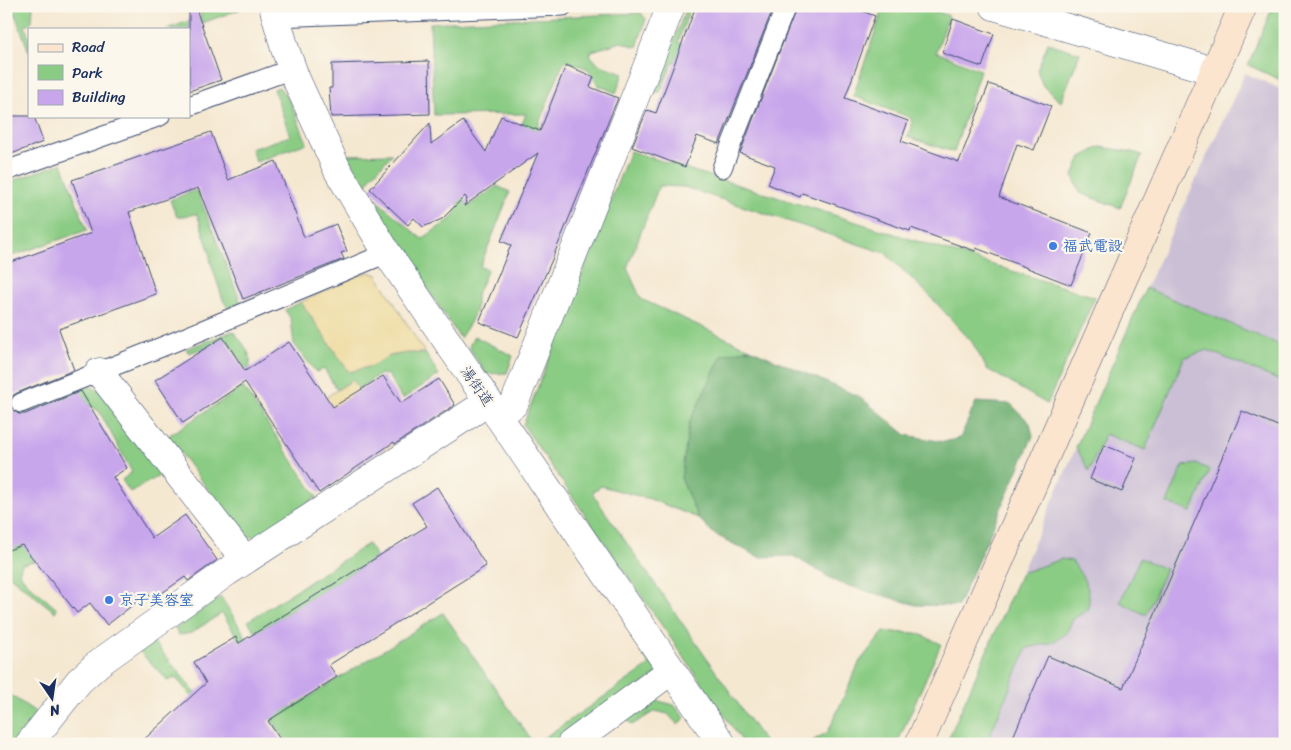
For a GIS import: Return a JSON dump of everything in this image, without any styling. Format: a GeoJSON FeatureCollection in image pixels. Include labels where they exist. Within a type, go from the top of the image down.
{"type":"FeatureCollection","features":[{"type":"Feature","properties":{"kind":"street"},"geometry":{"type":"LineString","coordinates":[[29,744],[79,681],[100,663],[245,560],[493,409],[514,404],[671,6]]}},
{"type":"Feature","properties":{"kind":"street"},"geometry":{"type":"LineString","coordinates":[[994,6],[1214,71]]}},
{"type":"Feature","properties":{"kind":"street"},"geometry":{"type":"LineString","coordinates":[[919,744],[1243,6]]}},
{"type":"Feature","properties":{"kind":"street","name":"湯街道"},"geometry":{"type":"LineString","coordinates":[[274,12],[292,69],[338,171],[387,254],[722,744]]}},
{"type":"Feature","properties":{"kind":"street"},"geometry":{"type":"LineString","coordinates":[[99,372],[245,560]]}},
{"type":"Feature","properties":{"kind":"street"},"geometry":{"type":"LineString","coordinates":[[571,744],[672,670]]}},
{"type":"Feature","properties":{"kind":"lane"},"geometry":{"type":"LineString","coordinates":[[274,12],[563,6]]}},
{"type":"Feature","properties":{"kind":"lane"},"geometry":{"type":"LineString","coordinates":[[722,168],[786,6]]}},
{"type":"Feature","properties":{"kind":"lane"},"geometry":{"type":"LineString","coordinates":[[190,106],[292,69]]}},
{"type":"Feature","properties":{"kind":"lane"},"geometry":{"type":"LineString","coordinates":[[6,171],[154,118]]}},
{"type":"Feature","properties":{"kind":"lane"},"geometry":{"type":"LineString","coordinates":[[21,402],[174,342],[387,254]]}},
{"type":"Feature","properties":{"kind":"shaded area"},"geometry":{"type":"Polygon","coordinates":[[[1245,73],[1285,91],[1285,744],[946,744],[1146,288],[1245,73]]]}},
{"type":"Feature","properties":{"kind":"green space"},"geometry":{"type":"Polygon","coordinates":[[[12,6],[33,6],[32,21],[25,26],[28,35],[28,49],[12,6]]]}},
{"type":"Feature","properties":{"kind":"green space"},"geometry":{"type":"Polygon","coordinates":[[[198,6],[249,6],[189,28],[169,28],[201,17],[198,6]]]}},
{"type":"Feature","properties":{"kind":"green space"},"geometry":{"type":"Polygon","coordinates":[[[687,6],[691,6],[678,42],[745,69],[680,60],[673,62],[660,92],[654,92],[687,6]]]}},
{"type":"Feature","properties":{"kind":"green space"},"geometry":{"type":"Polygon","coordinates":[[[884,6],[922,6],[949,16],[936,52],[980,70],[954,152],[907,137],[912,128],[911,118],[853,96],[884,6]]]}},
{"type":"Feature","properties":{"kind":"green space"},"geometry":{"type":"Polygon","coordinates":[[[1273,6],[1285,6],[1285,82],[1248,65],[1273,6]]]}},
{"type":"Feature","properties":{"kind":"green space"},"geometry":{"type":"Polygon","coordinates":[[[641,13],[646,19],[637,47],[621,42],[592,51],[590,55],[598,64],[623,73],[616,93],[598,85],[588,69],[567,61],[562,66],[538,126],[540,134],[513,148],[526,114],[434,115],[430,23],[641,13]]]}},
{"type":"Feature","properties":{"kind":"green space"},"geometry":{"type":"Polygon","coordinates":[[[1048,43],[1080,53],[1061,102],[1043,86],[1037,70],[1048,43]]]}},
{"type":"Feature","properties":{"kind":"green space"},"geometry":{"type":"Polygon","coordinates":[[[279,87],[290,101],[307,143],[256,162],[251,149],[290,136],[274,89],[279,87]]]}},
{"type":"Feature","properties":{"kind":"green space"},"geometry":{"type":"Polygon","coordinates":[[[1100,147],[1142,155],[1120,208],[1080,193],[1073,176],[1081,157],[1100,147]]]}},
{"type":"Feature","properties":{"kind":"green space"},"geometry":{"type":"Polygon","coordinates":[[[630,151],[1095,297],[1047,404],[987,369],[972,342],[930,296],[885,253],[684,187],[659,186],[627,268],[641,299],[750,349],[722,355],[681,478],[698,518],[650,499],[601,486],[592,493],[766,744],[744,744],[523,425],[630,151]]]}},
{"type":"Feature","properties":{"kind":"green space"},"geometry":{"type":"Polygon","coordinates":[[[431,153],[469,206],[497,186],[510,192],[480,267],[488,269],[476,296],[476,309],[470,323],[460,338],[403,252],[345,155],[392,154],[370,178],[367,185],[374,198],[422,239],[452,218],[459,205],[448,188],[431,153]]]}},
{"type":"Feature","properties":{"kind":"green space"},"geometry":{"type":"Polygon","coordinates":[[[62,163],[87,230],[6,258],[6,183],[62,163]]]}},
{"type":"Feature","properties":{"kind":"green space"},"geometry":{"type":"Polygon","coordinates":[[[197,190],[241,303],[228,308],[223,300],[197,214],[177,217],[170,200],[197,190]]]}},
{"type":"Feature","properties":{"kind":"green space"},"geometry":{"type":"Polygon","coordinates":[[[1146,288],[1285,347],[1285,383],[1207,350],[1184,358],[1145,450],[1105,434],[1089,471],[1076,447],[1146,288]]]}},
{"type":"Feature","properties":{"kind":"green space"},"geometry":{"type":"Polygon","coordinates":[[[301,302],[349,372],[372,366],[389,356],[406,353],[425,353],[439,375],[402,399],[388,375],[380,374],[358,389],[352,380],[337,390],[324,369],[316,372],[294,344],[291,319],[285,310],[301,302]]]}},
{"type":"Feature","properties":{"kind":"green space"},"geometry":{"type":"Polygon","coordinates":[[[233,331],[249,355],[250,366],[248,372],[227,340],[189,353],[186,349],[233,331]]]}},
{"type":"Feature","properties":{"kind":"green space"},"geometry":{"type":"Polygon","coordinates":[[[474,336],[513,356],[507,373],[486,374],[469,347],[474,336]]]}},
{"type":"Feature","properties":{"kind":"green space"},"geometry":{"type":"Polygon","coordinates":[[[750,349],[860,397],[906,435],[944,442],[960,438],[976,402],[1011,404],[1030,423],[1033,436],[958,606],[916,605],[839,583],[793,556],[759,557],[714,534],[698,518],[681,478],[689,423],[722,355],[750,349]]]}},
{"type":"Feature","properties":{"kind":"green space"},"geometry":{"type":"Polygon","coordinates":[[[88,386],[99,390],[161,475],[130,492],[122,480],[132,472],[99,411],[89,405],[34,436],[6,446],[6,404],[8,403],[14,415],[88,386]]]}},
{"type":"Feature","properties":{"kind":"green space"},"geometry":{"type":"Polygon","coordinates":[[[243,387],[317,497],[260,536],[251,537],[240,533],[168,436],[243,387]]]}},
{"type":"Feature","properties":{"kind":"green space"},"geometry":{"type":"Polygon","coordinates":[[[1197,464],[1210,470],[1191,512],[1167,503],[1183,466],[1197,464]]]}},
{"type":"Feature","properties":{"kind":"green space"},"geometry":{"type":"Polygon","coordinates":[[[38,537],[52,557],[22,564],[19,573],[27,583],[57,609],[55,612],[6,573],[6,551],[38,537]]]}},
{"type":"Feature","properties":{"kind":"green space"},"geometry":{"type":"Polygon","coordinates":[[[368,544],[377,557],[256,633],[248,621],[368,544]]]}},
{"type":"Feature","properties":{"kind":"green space"},"geometry":{"type":"Polygon","coordinates":[[[1140,558],[1166,569],[1146,615],[1120,602],[1140,558]]]}},
{"type":"Feature","properties":{"kind":"green space"},"geometry":{"type":"Polygon","coordinates":[[[1062,559],[1072,561],[1083,578],[1089,595],[1088,610],[1073,619],[1066,634],[1051,643],[1027,648],[986,744],[946,744],[1021,573],[1062,559]]]}},
{"type":"Feature","properties":{"kind":"green space"},"geometry":{"type":"Polygon","coordinates":[[[221,597],[291,708],[443,613],[534,744],[283,744],[286,741],[264,709],[271,690],[222,613],[191,633],[179,635],[175,628],[221,597]]]}},
{"type":"Feature","properties":{"kind":"green space"},"geometry":{"type":"Polygon","coordinates":[[[884,632],[917,633],[941,644],[897,744],[807,744],[828,732],[860,661],[884,632]]]}},
{"type":"Feature","properties":{"kind":"green space"},"geometry":{"type":"Polygon","coordinates":[[[154,642],[237,744],[233,744],[175,677],[168,681],[140,652],[154,642]]]}},
{"type":"Feature","properties":{"kind":"green space"},"geometry":{"type":"Polygon","coordinates":[[[646,647],[658,673],[558,744],[535,744],[650,665],[640,651],[646,647]]]}},
{"type":"Feature","properties":{"kind":"green space"},"geometry":{"type":"Polygon","coordinates":[[[6,692],[37,713],[12,744],[6,744],[6,692]]]}},
{"type":"Feature","properties":{"kind":"green space"},"geometry":{"type":"Polygon","coordinates":[[[655,700],[674,705],[685,718],[678,725],[668,714],[655,711],[632,725],[624,716],[655,700]]]}},
{"type":"Feature","properties":{"kind":"sand"},"geometry":{"type":"Polygon","coordinates":[[[370,272],[377,275],[425,353],[406,353],[389,356],[372,366],[349,372],[301,302],[361,274],[370,272]]]}},
{"type":"Feature","properties":{"kind":"sand"},"geometry":{"type":"Polygon","coordinates":[[[353,380],[395,448],[357,472],[315,404],[353,380]]]}},
{"type":"Feature","properties":{"kind":"building"},"geometry":{"type":"Polygon","coordinates":[[[189,6],[195,6],[221,80],[190,91],[190,28],[189,6]]]}},
{"type":"Feature","properties":{"kind":"building"},"geometry":{"type":"Polygon","coordinates":[[[696,6],[774,6],[719,144],[697,136],[685,167],[632,147],[647,110],[656,113],[696,6]]]}},
{"type":"Feature","properties":{"kind":"building"},"geometry":{"type":"Polygon","coordinates":[[[797,6],[849,6],[875,16],[845,98],[908,121],[901,141],[959,162],[989,84],[1051,106],[1034,150],[1017,144],[999,197],[1092,233],[1071,285],[976,248],[975,251],[911,228],[910,231],[802,193],[800,197],[768,184],[775,166],[740,153],[797,6]]]}},
{"type":"Feature","properties":{"kind":"building"},"geometry":{"type":"Polygon","coordinates":[[[953,19],[994,34],[982,67],[942,53],[953,19]]]}},
{"type":"Feature","properties":{"kind":"building"},"geometry":{"type":"Polygon","coordinates":[[[429,61],[430,114],[331,117],[329,88],[332,88],[332,64],[429,61]]]}},
{"type":"Feature","properties":{"kind":"building"},"geometry":{"type":"Polygon","coordinates":[[[566,65],[594,77],[590,87],[618,98],[518,337],[479,322],[511,245],[501,241],[538,153],[464,206],[467,199],[465,196],[442,219],[423,227],[414,218],[408,225],[370,189],[430,123],[431,144],[463,121],[486,152],[501,116],[540,131],[566,65]]]}},
{"type":"Feature","properties":{"kind":"building"},"geometry":{"type":"Polygon","coordinates":[[[6,116],[28,116],[28,118],[35,118],[43,142],[6,156],[6,116]]]}},
{"type":"Feature","properties":{"kind":"building"},"geometry":{"type":"Polygon","coordinates":[[[211,132],[228,180],[276,161],[304,237],[336,224],[347,251],[341,253],[344,259],[243,299],[198,188],[129,212],[156,294],[59,329],[74,370],[17,393],[12,396],[10,402],[10,407],[14,411],[19,414],[25,414],[81,391],[127,468],[113,477],[152,538],[185,515],[217,560],[188,581],[185,577],[152,600],[148,593],[107,625],[90,603],[77,613],[22,545],[6,551],[6,264],[91,233],[72,180],[211,132]]]}},
{"type":"Feature","properties":{"kind":"building"},"geometry":{"type":"Polygon","coordinates":[[[223,337],[245,371],[289,342],[333,407],[383,376],[401,403],[439,379],[455,405],[395,444],[394,442],[319,493],[245,382],[183,423],[155,380],[223,337]]]}},
{"type":"Feature","properties":{"kind":"building"},"geometry":{"type":"Polygon","coordinates":[[[1242,411],[1285,429],[1285,744],[1010,744],[1048,656],[1123,688],[1242,411]]]}},
{"type":"Feature","properties":{"kind":"building"},"geometry":{"type":"Polygon","coordinates":[[[1104,445],[1136,458],[1122,492],[1090,479],[1104,445]]]}},
{"type":"Feature","properties":{"kind":"building"},"geometry":{"type":"Polygon","coordinates":[[[437,487],[486,566],[329,665],[337,677],[268,721],[283,744],[139,744],[206,683],[194,662],[236,637],[239,643],[427,526],[412,503],[437,487]]]}},
{"type":"Feature","properties":{"kind":"place","name":"福武電設"},"geometry":{"type":"Point","coordinates":[1053,246]}},
{"type":"Feature","properties":{"kind":"place","name":"京子美容室"},"geometry":{"type":"Point","coordinates":[109,600]}}]}
